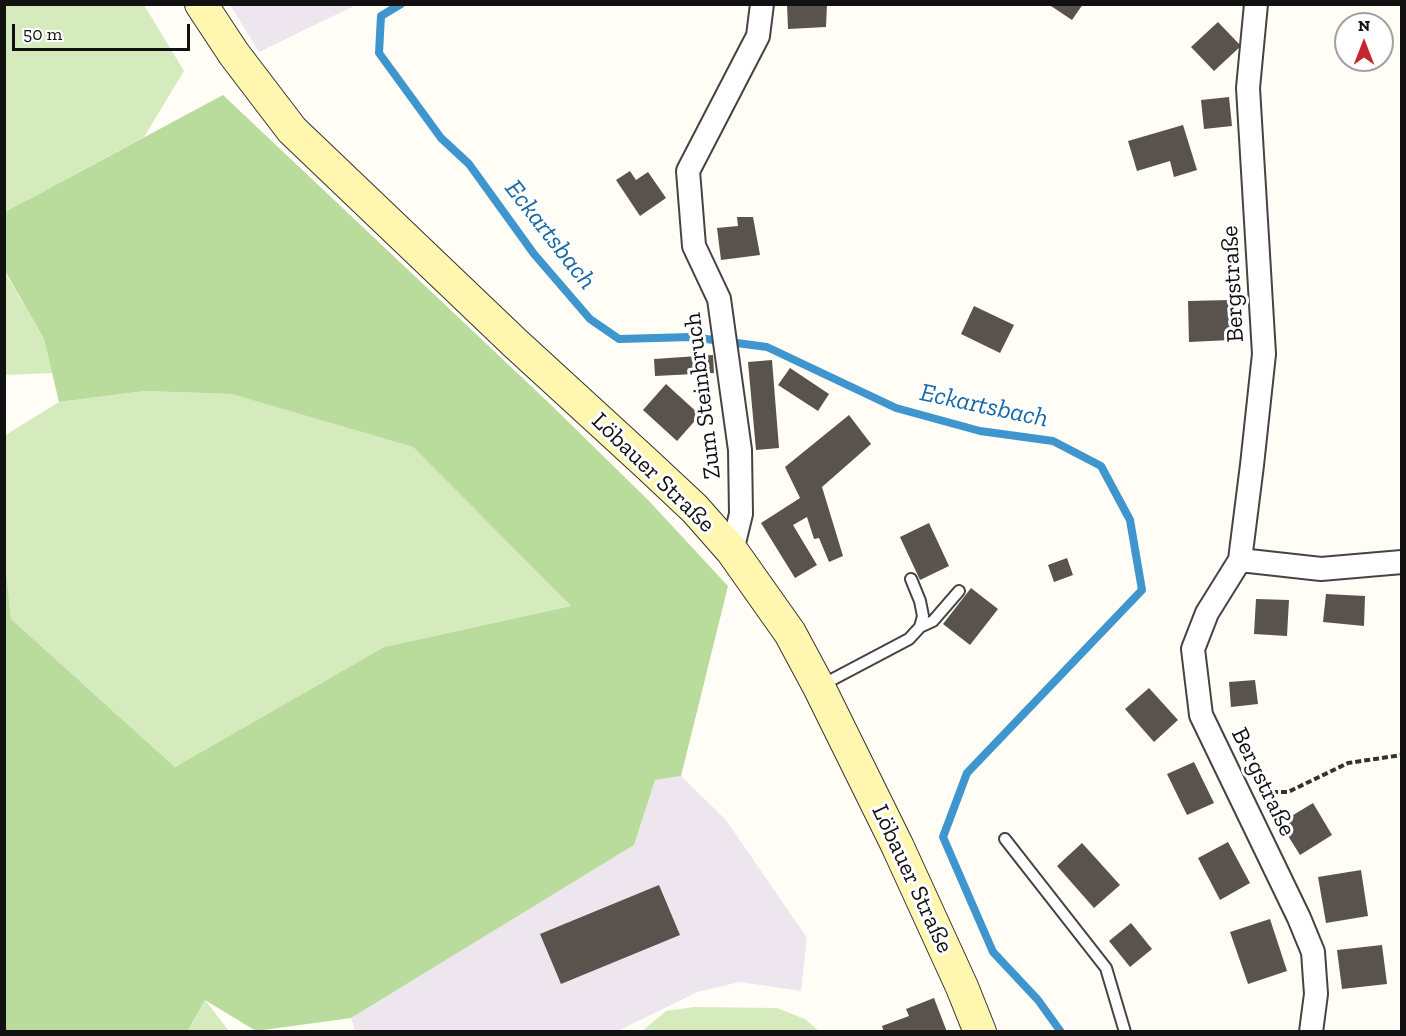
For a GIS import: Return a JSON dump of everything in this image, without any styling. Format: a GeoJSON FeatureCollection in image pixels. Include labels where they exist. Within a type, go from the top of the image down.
{"type":"FeatureCollection","features":[{"type":"Feature","properties":{"kind":"main road","name":"Löbauer Straße"},"geometry":{"type":"LineString","coordinates":[[201,4],[234,54],[292,130],[671,486],[732,551],[790,633],[819,687],[897,845],[962,987],[980,1032]]}},
{"type":"Feature","properties":{"kind":"street","name":"Zum Steinbruch"},"geometry":{"type":"LineString","coordinates":[[732,551],[741,514],[740,450],[719,299],[694,246],[688,171],[758,36],[762,4]]}},
{"type":"Feature","properties":{"kind":"street","name":"Bergstraße"},"geometry":{"type":"LineString","coordinates":[[1256,4],[1248,88],[1263,354],[1240,560],[1207,614],[1193,649],[1201,715],[1299,918],[1313,952],[1316,994],[1311,1032]]}},
{"type":"Feature","properties":{"kind":"street"},"geometry":{"type":"LineString","coordinates":[[1240,560],[1321,569],[1401,562]]}},
{"type":"Feature","properties":{"kind":"lane"},"geometry":{"type":"LineString","coordinates":[[911,579],[923,616],[920,627]]}},
{"type":"Feature","properties":{"kind":"lane"},"geometry":{"type":"LineString","coordinates":[[819,687],[909,639],[920,627],[933,621],[959,591]]}},
{"type":"Feature","properties":{"kind":"lane"},"geometry":{"type":"LineString","coordinates":[[1005,839],[1106,968],[1125,1032]]}},
{"type":"Feature","properties":{"kind":"path"},"geometry":{"type":"LineString","coordinates":[[1237,792],[1288,792],[1348,763],[1401,755]]}},
{"type":"Feature","properties":{"kind":"shaded area"},"geometry":{"type":"Polygon","coordinates":[[[230,5],[356,5],[259,52],[230,5]]]}},
{"type":"Feature","properties":{"kind":"shaded area"},"geometry":{"type":"Polygon","coordinates":[[[681,776],[726,820],[807,938],[801,991],[740,982],[697,992],[618,1031],[355,1031],[351,1018],[634,845],[655,780],[681,776]]]}},
{"type":"Feature","properties":{"kind":"green space"},"geometry":{"type":"Polygon","coordinates":[[[5,4],[144,5],[184,71],[144,137],[5,212],[5,4]]]}},
{"type":"Feature","properties":{"kind":"green space"},"geometry":{"type":"Polygon","coordinates":[[[223,95],[548,402],[649,501],[728,586],[681,776],[655,780],[634,845],[351,1018],[256,1031],[205,1000],[188,1031],[5,1031],[5,564],[11,619],[175,767],[384,647],[571,606],[413,447],[231,394],[145,391],[59,402],[44,339],[5,271],[5,212],[223,95]]]}},
{"type":"Feature","properties":{"kind":"green space"},"geometry":{"type":"Polygon","coordinates":[[[4,271],[44,339],[52,373],[5,375],[4,271]]]}},
{"type":"Feature","properties":{"kind":"green space"},"geometry":{"type":"Polygon","coordinates":[[[146,391],[231,394],[413,447],[571,606],[384,647],[175,767],[11,619],[4,564],[4,436],[59,402],[146,391]]]}},
{"type":"Feature","properties":{"kind":"green space"},"geometry":{"type":"Polygon","coordinates":[[[205,1000],[229,1031],[188,1032],[205,1000]]]}},
{"type":"Feature","properties":{"kind":"green space"},"geometry":{"type":"Polygon","coordinates":[[[694,1007],[777,1008],[805,1019],[819,1031],[642,1031],[666,1011],[694,1007]]]}},
{"type":"Feature","properties":{"kind":"building"},"geometry":{"type":"Polygon","coordinates":[[[787,4],[827,4],[826,27],[788,29],[787,4]]]}},
{"type":"Feature","properties":{"kind":"building"},"geometry":{"type":"Polygon","coordinates":[[[1048,4],[1083,4],[1072,20],[1048,4]]]}},
{"type":"Feature","properties":{"kind":"building"},"geometry":{"type":"Polygon","coordinates":[[[1218,22],[1241,46],[1214,71],[1191,47],[1218,22]]]}},
{"type":"Feature","properties":{"kind":"building"},"geometry":{"type":"Polygon","coordinates":[[[1229,97],[1232,126],[1204,129],[1201,100],[1229,97]]]}},
{"type":"Feature","properties":{"kind":"building"},"geometry":{"type":"Polygon","coordinates":[[[1183,125],[1197,170],[1174,177],[1170,161],[1137,171],[1128,141],[1183,125]]]}},
{"type":"Feature","properties":{"kind":"building"},"geometry":{"type":"Polygon","coordinates":[[[630,171],[636,180],[648,172],[666,198],[640,216],[616,180],[630,171]]]}},
{"type":"Feature","properties":{"kind":"building"},"geometry":{"type":"Polygon","coordinates":[[[737,217],[753,217],[760,255],[721,260],[717,228],[738,226],[737,217]]]}},
{"type":"Feature","properties":{"kind":"building"},"geometry":{"type":"Polygon","coordinates":[[[1229,300],[1231,340],[1189,342],[1188,301],[1229,300]]]}},
{"type":"Feature","properties":{"kind":"building"},"geometry":{"type":"Polygon","coordinates":[[[974,306],[1014,325],[1000,353],[961,334],[974,306]]]}},
{"type":"Feature","properties":{"kind":"building"},"geometry":{"type":"Polygon","coordinates":[[[713,355],[714,373],[655,376],[654,359],[713,355]]]}},
{"type":"Feature","properties":{"kind":"building"},"geometry":{"type":"Polygon","coordinates":[[[772,360],[779,448],[756,450],[748,362],[772,360]]]}},
{"type":"Feature","properties":{"kind":"building"},"geometry":{"type":"Polygon","coordinates":[[[790,368],[829,394],[818,411],[778,385],[790,368]]]}},
{"type":"Feature","properties":{"kind":"building"},"geometry":{"type":"Polygon","coordinates":[[[666,384],[700,415],[677,441],[643,410],[666,384]]]}},
{"type":"Feature","properties":{"kind":"building"},"geometry":{"type":"Polygon","coordinates":[[[849,415],[871,444],[822,487],[843,556],[829,562],[819,538],[814,539],[807,517],[793,525],[817,565],[795,578],[761,523],[800,498],[785,467],[849,415]]]}},
{"type":"Feature","properties":{"kind":"building"},"geometry":{"type":"Polygon","coordinates":[[[929,523],[949,566],[920,580],[900,537],[929,523]]]}},
{"type":"Feature","properties":{"kind":"building"},"geometry":{"type":"Polygon","coordinates":[[[1067,558],[1073,575],[1054,582],[1048,565],[1067,558]]]}},
{"type":"Feature","properties":{"kind":"building"},"geometry":{"type":"Polygon","coordinates":[[[971,588],[998,609],[970,645],[943,624],[971,588]]]}},
{"type":"Feature","properties":{"kind":"building"},"geometry":{"type":"Polygon","coordinates":[[[1326,594],[1365,596],[1364,626],[1323,622],[1326,594]]]}},
{"type":"Feature","properties":{"kind":"building"},"geometry":{"type":"Polygon","coordinates":[[[1256,599],[1289,600],[1287,636],[1254,634],[1256,599]]]}},
{"type":"Feature","properties":{"kind":"building"},"geometry":{"type":"Polygon","coordinates":[[[1255,680],[1258,704],[1231,707],[1229,682],[1255,680]]]}},
{"type":"Feature","properties":{"kind":"building"},"geometry":{"type":"Polygon","coordinates":[[[1149,688],[1178,720],[1154,742],[1125,709],[1149,688]]]}},
{"type":"Feature","properties":{"kind":"building"},"geometry":{"type":"Polygon","coordinates":[[[1194,762],[1214,803],[1187,815],[1167,774],[1194,762]]]}},
{"type":"Feature","properties":{"kind":"building"},"geometry":{"type":"Polygon","coordinates":[[[1313,803],[1332,835],[1300,855],[1280,823],[1313,803]]]}},
{"type":"Feature","properties":{"kind":"building"},"geometry":{"type":"Polygon","coordinates":[[[1228,842],[1250,883],[1220,900],[1198,858],[1228,842]]]}},
{"type":"Feature","properties":{"kind":"building"},"geometry":{"type":"Polygon","coordinates":[[[1082,843],[1120,885],[1094,908],[1057,866],[1082,843]]]}},
{"type":"Feature","properties":{"kind":"building"},"geometry":{"type":"Polygon","coordinates":[[[1361,870],[1368,916],[1326,923],[1318,877],[1361,870]]]}},
{"type":"Feature","properties":{"kind":"building"},"geometry":{"type":"Polygon","coordinates":[[[659,885],[680,935],[561,984],[540,934],[659,885]]]}},
{"type":"Feature","properties":{"kind":"building"},"geometry":{"type":"Polygon","coordinates":[[[1270,919],[1287,971],[1248,984],[1230,932],[1270,919]]]}},
{"type":"Feature","properties":{"kind":"building"},"geometry":{"type":"Polygon","coordinates":[[[1131,923],[1152,949],[1130,967],[1109,941],[1131,923]]]}},
{"type":"Feature","properties":{"kind":"building"},"geometry":{"type":"Polygon","coordinates":[[[1382,945],[1387,984],[1342,989],[1337,950],[1382,945]]]}},
{"type":"Feature","properties":{"kind":"building"},"geometry":{"type":"Polygon","coordinates":[[[934,998],[947,1032],[884,1032],[882,1026],[909,1016],[906,1009],[934,998]]]}},
{"type":"Feature","properties":{"kind":"waterway","name":"Eckartsbach"},"geometry":{"type":"LineString","coordinates":[[401,4],[381,16],[379,53],[441,138],[469,164],[534,254],[590,319],[619,339],[691,337],[767,347],[896,408],[980,431],[1053,441],[1101,466],[1130,520],[1142,590],[967,773],[943,837],[993,952],[1038,1000],[1061,1032]]}}]}
